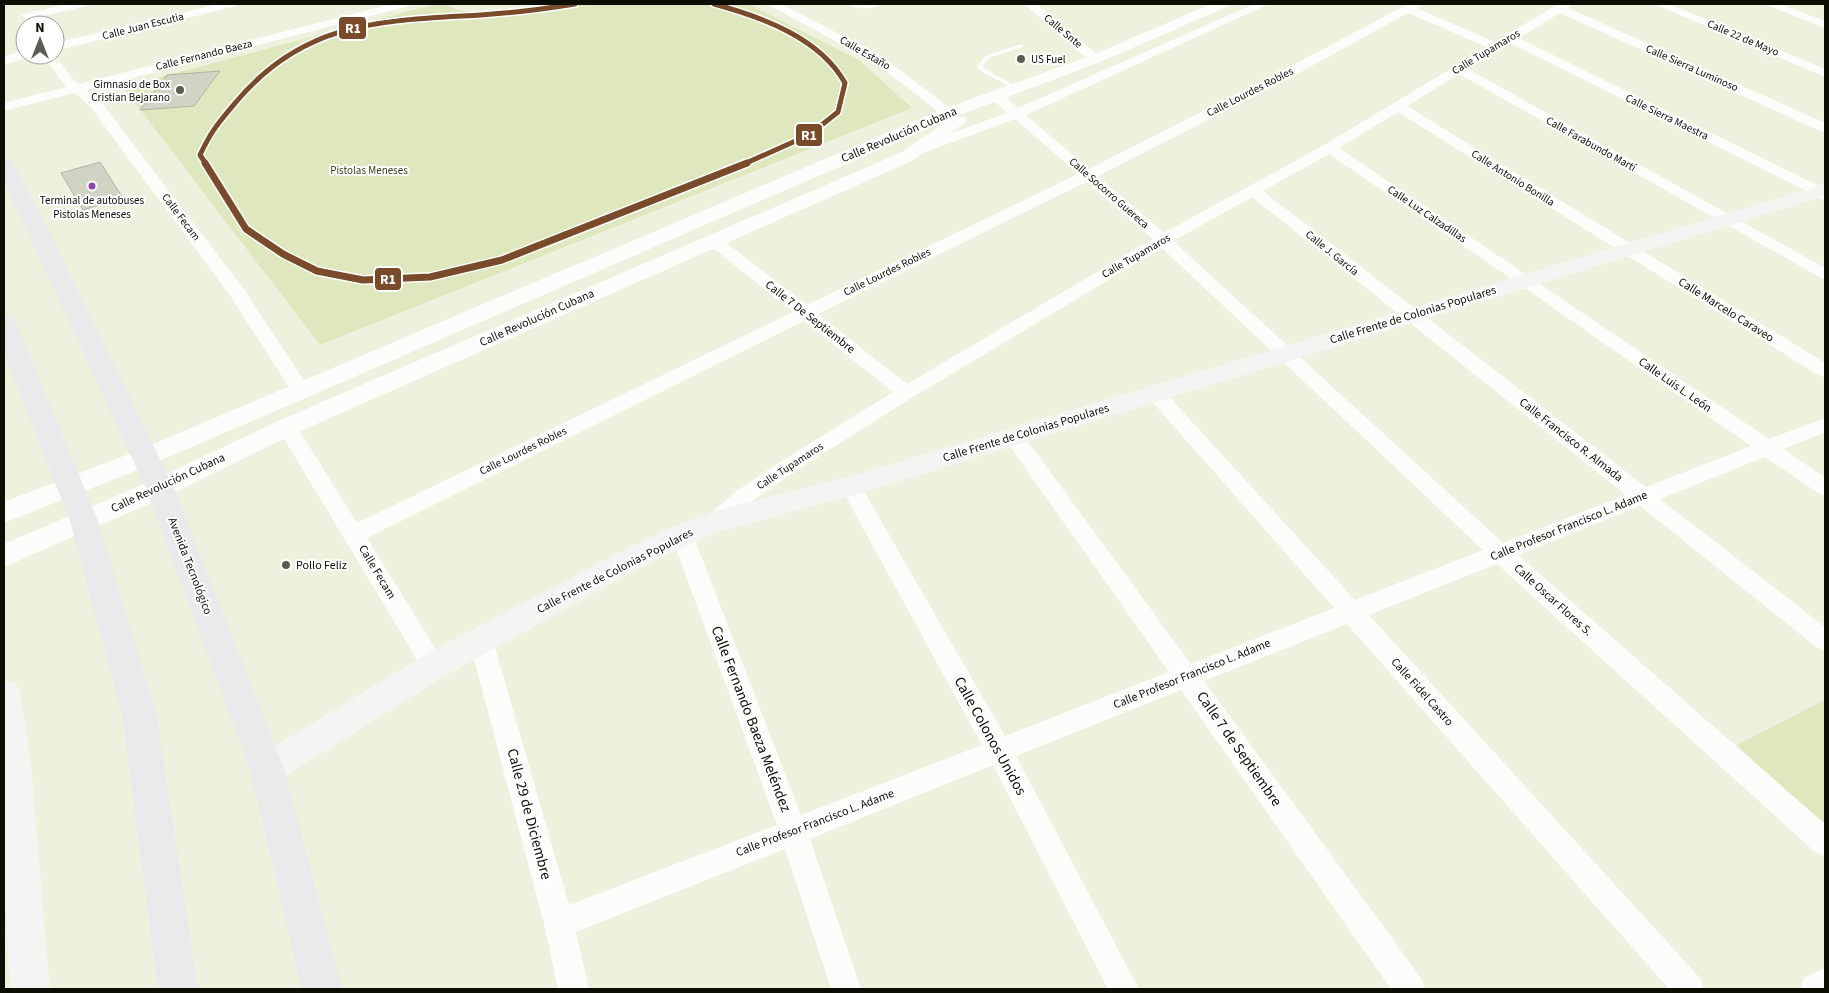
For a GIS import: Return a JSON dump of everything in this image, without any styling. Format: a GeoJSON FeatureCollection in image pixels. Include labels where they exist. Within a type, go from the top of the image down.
{"type":"FeatureCollection","features":[{"type":"Feature","properties":{"kind":"main road","name":"Avenida Tecnológico"},"geometry":{"type":"LineString","coordinates":[[4,163],[36,225],[160,488],[267,769],[322,989]]}},
{"type":"Feature","properties":{"kind":"main road","name":"Calle Frente de Colonias Populares"},"geometry":{"type":"LineString","coordinates":[[267,769],[434,666],[481,640],[682,535],[715,522],[851,486],[1724,219],[1823,192]]}},
{"type":"Feature","properties":{"kind":"main road"},"geometry":{"type":"LineString","coordinates":[[4,323],[84,521],[139,714],[178,989]]}},
{"type":"Feature","properties":{"kind":"main road"},"geometry":{"type":"LineString","coordinates":[[4,694],[14,762],[30,989]]}},
{"type":"Feature","properties":{"kind":"street"},"geometry":{"type":"LineString","coordinates":[[20,4],[26,15]]}},
{"type":"Feature","properties":{"kind":"street"},"geometry":{"type":"LineString","coordinates":[[48,15],[82,4]]}},
{"type":"Feature","properties":{"kind":"street","name":"Calle Juan Escutia"},"geometry":{"type":"LineString","coordinates":[[65,46],[232,4]]}},
{"type":"Feature","properties":{"kind":"street","name":"Calle Fernando Baeza"},"geometry":{"type":"LineString","coordinates":[[4,107],[405,4]]}},
{"type":"Feature","properties":{"kind":"street","name":"Calle Estaño"},"geometry":{"type":"LineString","coordinates":[[773,4],[876,58],[949,114]]}},
{"type":"Feature","properties":{"kind":"street"},"geometry":{"type":"LineString","coordinates":[[855,4],[873,4]]}},
{"type":"Feature","properties":{"kind":"street","name":"Calle Snte"},"geometry":{"type":"LineString","coordinates":[[1030,4],[1095,59]]}},
{"type":"Feature","properties":{"kind":"street","name":"Calle Revolución Cubana"},"geometry":{"type":"LineString","coordinates":[[4,513],[146,457],[949,114],[1095,59],[1222,4]]}},
{"type":"Feature","properties":{"kind":"street"},"geometry":{"type":"LineString","coordinates":[[918,150],[1016,114],[1263,4]]}},
{"type":"Feature","properties":{"kind":"street","name":"Calle 22 de Mayo"},"geometry":{"type":"LineString","coordinates":[[1660,4],[1825,73]]}},
{"type":"Feature","properties":{"kind":"street"},"geometry":{"type":"LineString","coordinates":[[1770,4],[1825,25]]}},
{"type":"Feature","properties":{"kind":"street","name":"Calle Sierra Maestra"},"geometry":{"type":"LineString","coordinates":[[1412,6],[1502,42],[1823,192]]}},
{"type":"Feature","properties":{"kind":"street","name":"Calle Lourdes Robles"},"geometry":{"type":"LineString","coordinates":[[354,534],[804,312],[1088,175],[1282,76],[1412,6]]}},
{"type":"Feature","properties":{"kind":"street","name":"Calle Tupamaros"},"geometry":{"type":"LineString","coordinates":[[715,522],[746,495],[780,472],[906,393],[1162,240],[1254,191],[1328,148],[1563,6]]}},
{"type":"Feature","properties":{"kind":"street","name":"Calle Sierra Luminoso"},"geometry":{"type":"LineString","coordinates":[[1563,6],[1825,128]]}},
{"type":"Feature","properties":{"kind":"street","name":"Calle Fecam"},"geometry":{"type":"LineString","coordinates":[[55,65],[61,74],[76,89],[94,102],[182,218],[239,295],[301,391]]}},
{"type":"Feature","properties":{"kind":"street","name":"Calle Farabundo Martí"},"geometry":{"type":"LineString","coordinates":[[1459,69],[1825,275]]}},
{"type":"Feature","properties":{"kind":"street","name":"Calle Revolución Cubana"},"geometry":{"type":"LineString","coordinates":[[84,521],[160,488],[287,427],[918,150],[990,100]]}},
{"type":"Feature","properties":{"kind":"street","name":"Calle Socorro Guereca"},"geometry":{"type":"LineString","coordinates":[[990,100],[1016,114],[1088,175],[1162,240],[1284,354]]}},
{"type":"Feature","properties":{"kind":"street","name":"Calle Antonio Bonilla"},"geometry":{"type":"LineString","coordinates":[[1398,106],[1628,249]]}},
{"type":"Feature","properties":{"kind":"street","name":"Calle Luz Calzadillas"},"geometry":{"type":"LineString","coordinates":[[1328,148],[1525,280]]}},
{"type":"Feature","properties":{"kind":"street","name":"Calle J. García"},"geometry":{"type":"LineString","coordinates":[[1254,191],[1410,316]]}},
{"type":"Feature","properties":{"kind":"street","name":"Calle 7 De Septiembre"},"geometry":{"type":"LineString","coordinates":[[714,241],[906,393]]}},
{"type":"Feature","properties":{"kind":"street","name":"Calle Marcelo Caraveo"},"geometry":{"type":"LineString","coordinates":[[1628,249],[1825,371]]}},
{"type":"Feature","properties":{"kind":"street","name":"Calle Luis L. León"},"geometry":{"type":"LineString","coordinates":[[1525,280],[1825,488]]}},
{"type":"Feature","properties":{"kind":"street"},"geometry":{"type":"LineString","coordinates":[[405,376],[417,362],[456,337],[487,310]]}},
{"type":"Feature","properties":{"kind":"street","name":"Calle Francisco R. Almada"},"geometry":{"type":"LineString","coordinates":[[1410,316],[1825,640]]}},
{"type":"Feature","properties":{"kind":"street","name":"Calle Oscar Flores S."},"geometry":{"type":"LineString","coordinates":[[1284,354],[1500,553],[1825,842]]}},
{"type":"Feature","properties":{"kind":"street","name":"Calle Fidel Castro"},"geometry":{"type":"LineString","coordinates":[[1156,394],[1689,989]]}},
{"type":"Feature","properties":{"kind":"street","name":"Calle Profesor Francisco L. Adame"},"geometry":{"type":"LineString","coordinates":[[558,924],[1825,425]]}},
{"type":"Feature","properties":{"kind":"street","name":"Calle Fecam"},"geometry":{"type":"LineString","coordinates":[[287,427],[434,666]]}},
{"type":"Feature","properties":{"kind":"street","name":"Calle 7 de Septiembre"},"geometry":{"type":"LineString","coordinates":[[1014,437],[1410,989]]}},
{"type":"Feature","properties":{"kind":"street","name":"Calle Colonos Unidos"},"geometry":{"type":"LineString","coordinates":[[851,486],[999,750],[1124,989]]}},
{"type":"Feature","properties":{"kind":"street"},"geometry":{"type":"LineString","coordinates":[[4,556],[84,521]]}},
{"type":"Feature","properties":{"kind":"street","name":"Calle Fernando Baeza Meléndez"},"geometry":{"type":"LineString","coordinates":[[682,535],[793,831],[846,989]]}},
{"type":"Feature","properties":{"kind":"street","name":"Calle 29 de Diciembre"},"geometry":{"type":"LineString","coordinates":[[481,640],[558,924],[573,989]]}},
{"type":"Feature","properties":{"kind":"street"},"geometry":{"type":"LineString","coordinates":[[1815,989],[1825,983]]}},
{"type":"Feature","properties":{"kind":"lane"},"geometry":{"type":"LineString","coordinates":[[1017,89],[982,70],[980,66],[987,57],[1021,46]]}},
{"type":"Feature","properties":{"kind":"green space","name":"Pistolas Meneses"},"geometry":{"type":"Polygon","coordinates":[[[436,4],[448,5],[462,11],[492,12],[550,4],[748,4],[859,60],[912,108],[320,345],[123,87],[436,4]]]}},
{"type":"Feature","properties":{"kind":"green space"},"geometry":{"type":"Polygon","coordinates":[[[1825,700],[1825,828],[1737,745],[1825,700]]]}},
{"type":"Feature","properties":{"kind":"building","name":"Gimnasio de Box Cristian Bejarano"},"geometry":{"type":"Polygon","coordinates":[[[220,71],[194,106],[140,110],[167,75],[220,71]]]}},
{"type":"Feature","properties":{"kind":"building","name":"Terminal de autobuses Pistolas Meneses"},"geometry":{"type":"Polygon","coordinates":[[[100,162],[123,198],[83,210],[61,173],[100,162]]]}},
{"type":"Feature","properties":{"kind":"transit line","name":"R1"},"geometry":{"type":"LineString","coordinates":[[575,4],[503,13],[406,19],[339,31],[308,43],[280,59],[253,81],[213,128],[200,155],[246,229],[283,254],[317,271],[363,280],[430,277],[502,260],[703,182],[791,144],[809,135],[838,112],[845,83],[830,61],[790,33],[760,19],[714,4]]}},
{"type":"Feature","properties":{"kind":"place","name":"US Fuel"},"geometry":{"type":"Point","coordinates":[1021,59]}},
{"type":"Feature","properties":{"kind":"place","name":"Gimnasio de Box Cristian Bejarano"},"geometry":{"type":"Point","coordinates":[180,90]}},
{"type":"Feature","properties":{"kind":"place","name":"Terminal de autobuses Pistolas Meneses"},"geometry":{"type":"Point","coordinates":[92,186]}},
{"type":"Feature","properties":{"kind":"place","name":"Pollo Feliz"},"geometry":{"type":"Point","coordinates":[286,565]}}]}
